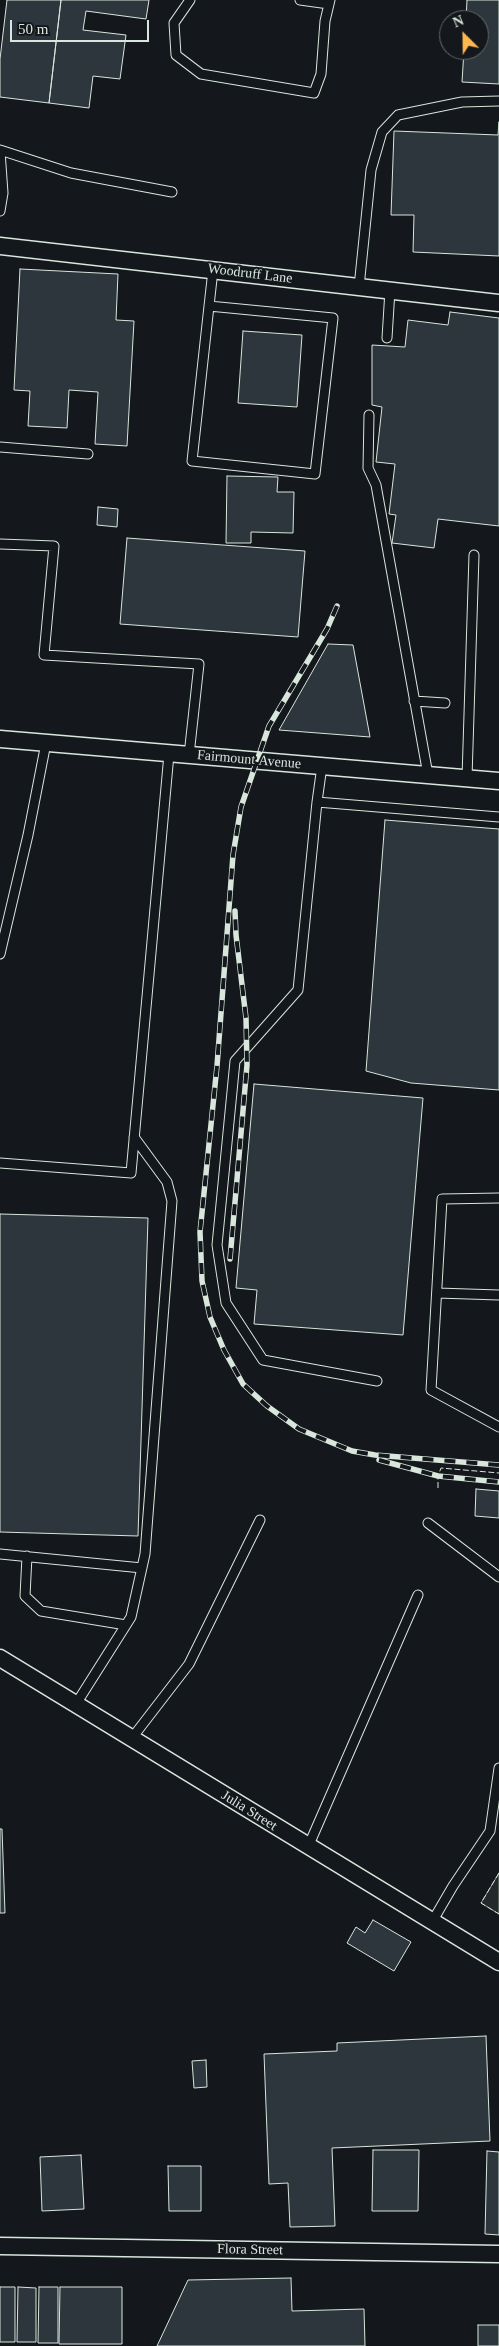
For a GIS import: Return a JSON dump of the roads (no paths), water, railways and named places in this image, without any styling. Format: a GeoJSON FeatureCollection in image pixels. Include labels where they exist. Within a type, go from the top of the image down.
{"type":"FeatureCollection","features":[{"type":"Feature","properties":{"kind":"street","name":"Woodruff Lane"},"geometry":{"type":"LineString","coordinates":[[0,246],[499,303]]}},
{"type":"Feature","properties":{"kind":"street","name":"Fairmount Avenue"},"geometry":{"type":"LineString","coordinates":[[0,738],[499,781]]}},
{"type":"Feature","properties":{"kind":"street","name":"Julia Street"},"geometry":{"type":"LineString","coordinates":[[0,1658],[499,1962]]}},
{"type":"Feature","properties":{"kind":"street","name":"Flora Street"},"geometry":{"type":"LineString","coordinates":[[0,2246],[499,2254]]}},
{"type":"Feature","properties":{"kind":"lane"},"geometry":{"type":"LineString","coordinates":[[190,0],[174,23],[176,55],[201,74],[314,93],[322,74],[325,21],[330,2],[300,0]]}},
{"type":"Feature","properties":{"kind":"lane"},"geometry":{"type":"LineString","coordinates":[[359,287],[371,170],[382,132],[398,115],[462,102],[499,101]]}},
{"type":"Feature","properties":{"kind":"lane"},"geometry":{"type":"LineString","coordinates":[[0,212],[2,193],[0,151],[71,174],[172,192]]}},
{"type":"Feature","properties":{"kind":"lane"},"geometry":{"type":"LineString","coordinates":[[209,306],[333,318],[315,474],[192,461],[209,306],[213,270]]}},
{"type":"Feature","properties":{"kind":"lane"},"geometry":{"type":"LineString","coordinates":[[387,338],[390,290]]}},
{"type":"Feature","properties":{"kind":"lane"},"geometry":{"type":"LineString","coordinates":[[369,415],[368,468],[376,486],[428,775]]}},
{"type":"Feature","properties":{"kind":"lane"},"geometry":{"type":"LineString","coordinates":[[0,447],[88,454]]}},
{"type":"Feature","properties":{"kind":"lane"},"geometry":{"type":"LineString","coordinates":[[0,544],[54,546],[44,655],[199,664],[189,755]]}},
{"type":"Feature","properties":{"kind":"lane"},"geometry":{"type":"LineString","coordinates":[[467,778],[470,738],[474,555]]}},
{"type":"Feature","properties":{"kind":"lane"},"geometry":{"type":"LineString","coordinates":[[414,701],[445,703]]}},
{"type":"Feature","properties":{"kind":"lane"},"geometry":{"type":"LineString","coordinates":[[0,954],[28,835],[46,742]]}},
{"type":"Feature","properties":{"kind":"lane"},"geometry":{"type":"LineString","coordinates":[[0,1163],[131,1173],[169,754]]}},
{"type":"Feature","properties":{"kind":"lane"},"geometry":{"type":"LineString","coordinates":[[322,766],[298,990],[235,1061],[217,1246],[226,1303],[263,1360],[377,1381]]}},
{"type":"Feature","properties":{"kind":"lane"},"geometry":{"type":"LineString","coordinates":[[318,802],[499,817]]}},
{"type":"Feature","properties":{"kind":"lane"},"geometry":{"type":"LineString","coordinates":[[76,1704],[131,1617],[145,1554],[172,1201],[167,1182],[134,1137]]}},
{"type":"Feature","properties":{"kind":"lane"},"geometry":{"type":"LineString","coordinates":[[499,1198],[442,1199],[431,1390],[499,1427]]}},
{"type":"Feature","properties":{"kind":"lane"},"geometry":{"type":"LineString","coordinates":[[437,1293],[499,1295]]}},
{"type":"Feature","properties":{"kind":"lane"},"geometry":{"type":"LineString","coordinates":[[132,1738],[189,1664],[260,1520]]}},
{"type":"Feature","properties":{"kind":"lane"},"geometry":{"type":"LineString","coordinates":[[428,1523],[499,1577]]}},
{"type":"Feature","properties":{"kind":"lane"},"geometry":{"type":"LineString","coordinates":[[0,1554],[142,1568]]}},
{"type":"Feature","properties":{"kind":"lane"},"geometry":{"type":"LineString","coordinates":[[27,1556],[25,1596],[41,1611],[126,1625]]}},
{"type":"Feature","properties":{"kind":"lane"},"geometry":{"type":"LineString","coordinates":[[308,1847],[418,1595]]}},
{"type":"Feature","properties":{"kind":"lane"},"geometry":{"type":"LineString","coordinates":[[432,1922],[453,1886],[494,1832],[499,1768]]}},
{"type":"Feature","properties":{"kind":"railway"},"geometry":{"type":"LineString","coordinates":[[337,606],[327,629],[269,726],[241,807],[233,855],[217,1066],[200,1232],[202,1281],[210,1317],[224,1350],[243,1384],[267,1406],[299,1429],[352,1451],[375,1455],[499,1465]]}},
{"type":"Feature","properties":{"kind":"railway"},"geometry":{"type":"LineString","coordinates":[[230,1259],[247,1065],[246,1018],[235,911]]}},
{"type":"Feature","properties":{"kind":"railway"},"geometry":{"type":"LineString","coordinates":[[379,1460],[438,1476],[499,1482]]}}]}
